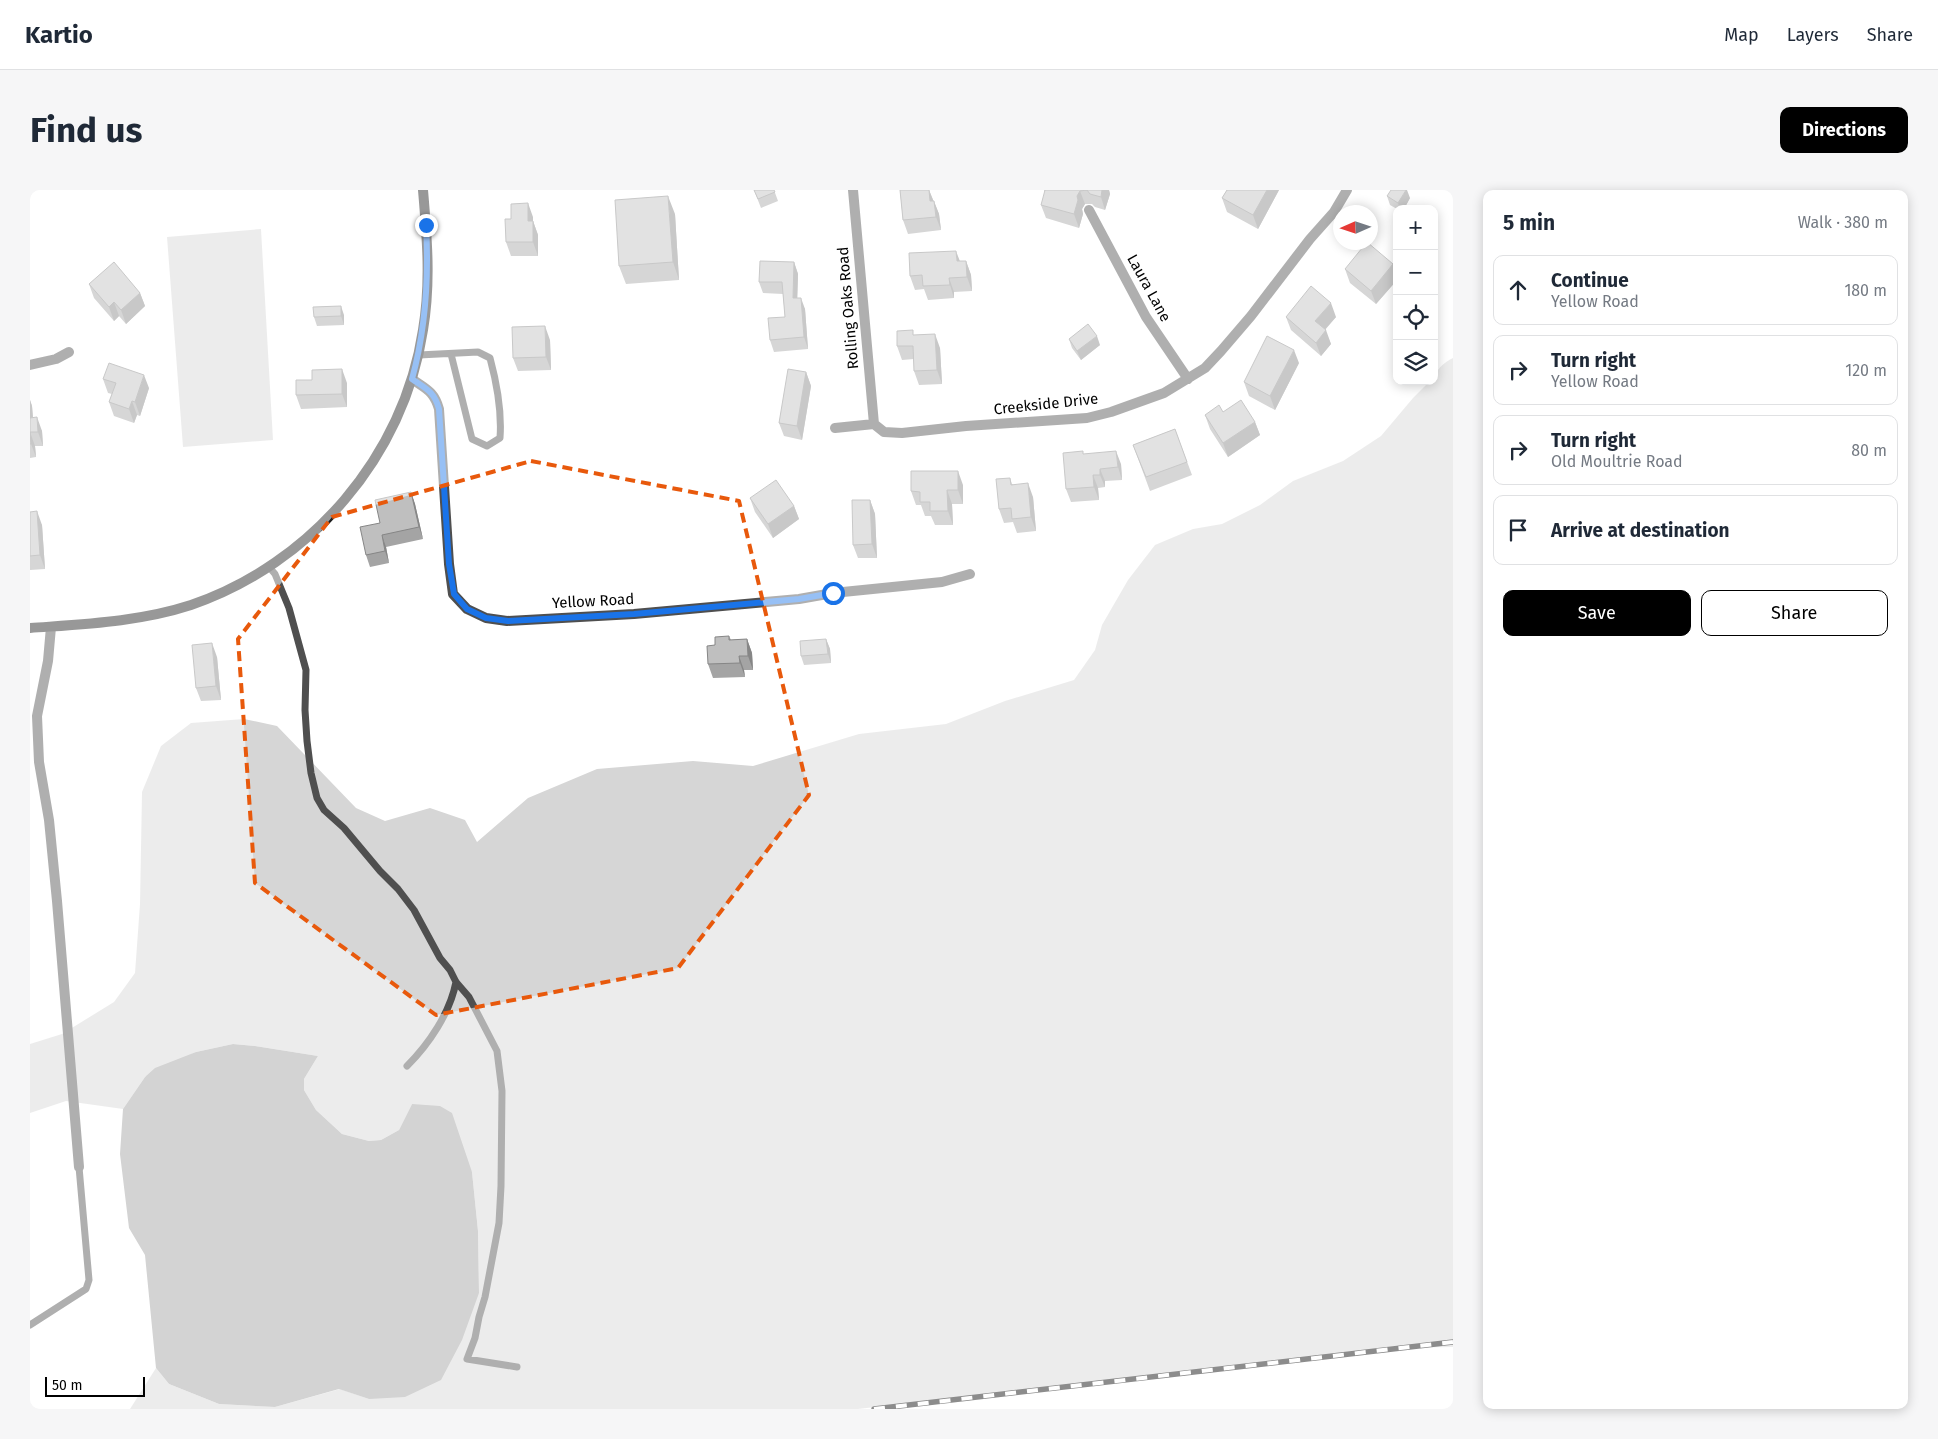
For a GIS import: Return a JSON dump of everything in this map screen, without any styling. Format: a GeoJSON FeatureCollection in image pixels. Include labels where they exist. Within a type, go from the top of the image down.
{"type":"FeatureCollection","features":[{"type":"Feature","properties":{"kind":"main road"},"geometry":{"type":"LineString","coordinates":[[30,628],[108,622],[153,615],[190,605],[242,583],[269,567],[309,537],[332,514],[353,490],[387,439],[400,412],[419,355],[427,294],[428,259],[423,190]]}},
{"type":"Feature","properties":{"kind":"street","name":"Rolling Oaks Road"},"geometry":{"type":"LineString","coordinates":[[853,190],[874,424]]}},
{"type":"Feature","properties":{"kind":"street","name":"Creekside Drive"},"geometry":{"type":"LineString","coordinates":[[835,428],[874,424],[884,432],[902,433],[966,426],[1086,418],[1137,404],[1164,393],[1205,368],[1251,316],[1310,239],[1334,212],[1346,190]]}},
{"type":"Feature","properties":{"kind":"street","name":"Laura Lane"},"geometry":{"type":"LineString","coordinates":[[1089,210],[1146,316],[1188,379]]}},
{"type":"Feature","properties":{"kind":"street"},"geometry":{"type":"LineString","coordinates":[[30,365],[56,359],[69,352]]}},
{"type":"Feature","properties":{"kind":"street","name":"Yellow Road"},"geometry":{"type":"LineString","coordinates":[[412,379],[430,390],[439,409],[449,564],[454,594],[467,609],[486,618],[508,621],[663,612],[799,599],[833,593],[942,582],[970,574]]}},
{"type":"Feature","properties":{"kind":"street"},"geometry":{"type":"LineString","coordinates":[[51,627],[48,661],[37,716],[39,762],[49,820],[58,901],[79,1167]]}},
{"type":"Feature","properties":{"kind":"lane"},"geometry":{"type":"LineString","coordinates":[[419,355],[478,352],[490,358],[495,377],[501,421],[500,438],[487,446],[472,439],[451,354]]}},
{"type":"Feature","properties":{"kind":"lane"},"geometry":{"type":"LineString","coordinates":[[269,567],[289,608],[306,670],[305,710],[307,741],[311,773],[317,798],[324,810],[344,828],[414,910],[440,958],[469,997],[497,1051],[502,1091],[502,1178],[499,1223],[485,1297],[475,1338],[467,1359],[517,1367]]}},
{"type":"Feature","properties":{"kind":"lane"},"geometry":{"type":"LineString","coordinates":[[407,1066],[428,1042],[454,994],[456,982]]}},
{"type":"Feature","properties":{"kind":"lane"},"geometry":{"type":"LineString","coordinates":[[30,1325],[86,1289],[89,1280],[79,1167]]}},
{"type":"Feature","properties":{"kind":"highlighted area"},"geometry":{"type":"Polygon","coordinates":[[[531,461],[739,501],[809,795],[678,968],[436,1015],[255,883],[238,639],[332,517],[531,461]]]}},
{"type":"Feature","properties":{"kind":"shaded area"},"geometry":{"type":"Polygon","coordinates":[[[261,229],[273,440],[183,447],[167,237],[261,229]]]}},
{"type":"Feature","properties":{"kind":"shaded area"},"geometry":{"type":"Polygon","coordinates":[[[1453,358],[1453,1347],[1395,1348],[858,1409],[130,1409],[156,1368],[169,1384],[219,1404],[275,1407],[340,1389],[369,1399],[479,1293],[478,1231],[472,1172],[412,1104],[399,1130],[381,1140],[369,1141],[342,1134],[316,1110],[304,1090],[304,1079],[318,1056],[233,1044],[196,1052],[145,1077],[123,1109],[66,1101],[30,1113],[30,1044],[62,1034],[114,1002],[135,973],[140,904],[142,792],[161,746],[191,723],[244,719],[277,726],[356,808],[385,821],[430,808],[465,820],[477,842],[528,798],[597,769],[693,761],[753,766],[859,734],[946,724],[1005,701],[1074,680],[1095,650],[1102,625],[1128,580],[1155,545],[1193,529],[1222,524],[1260,505],[1293,481],[1343,461],[1381,436],[1426,385],[1438,385],[1438,370],[1453,358]]]}},
{"type":"Feature","properties":{"kind":"shaded area"},"geometry":{"type":"Polygon","coordinates":[[[233,1044],[318,1056],[304,1079],[304,1090],[316,1110],[342,1134],[369,1141],[381,1140],[399,1130],[412,1104],[440,1106],[452,1113],[472,1172],[478,1231],[479,1293],[462,1340],[441,1380],[405,1397],[369,1399],[339,1389],[275,1407],[219,1404],[169,1384],[156,1368],[145,1255],[129,1228],[120,1154],[123,1109],[145,1077],[155,1068],[196,1052],[233,1044]]]}},
{"type":"Feature","properties":{"kind":"building"},"geometry":{"type":"Polygon","coordinates":[[[754,190],[774,190],[775,192],[758,199],[754,190]]]}},
{"type":"Feature","properties":{"kind":"building"},"geometry":{"type":"Polygon","coordinates":[[[900,190],[929,190],[930,201],[934,201],[936,217],[903,220],[900,190]]]}},
{"type":"Feature","properties":{"kind":"building"},"geometry":{"type":"Polygon","coordinates":[[[1045,190],[1087,190],[1080,191],[1077,196],[1078,200],[1074,214],[1041,205],[1045,190]]]}},
{"type":"Feature","properties":{"kind":"building"},"geometry":{"type":"Polygon","coordinates":[[[1087,190],[1102,190],[1101,197],[1090,194],[1087,190]]]}},
{"type":"Feature","properties":{"kind":"building"},"geometry":{"type":"Polygon","coordinates":[[[1227,190],[1267,190],[1253,215],[1222,198],[1227,190]]]}},
{"type":"Feature","properties":{"kind":"building"},"geometry":{"type":"Polygon","coordinates":[[[1391,190],[1406,190],[1398,203],[1387,196],[1391,190]]]}},
{"type":"Feature","properties":{"kind":"building"},"geometry":{"type":"Polygon","coordinates":[[[668,196],[673,262],[619,266],[615,200],[668,196]]]}},
{"type":"Feature","properties":{"kind":"building"},"geometry":{"type":"Polygon","coordinates":[[[528,203],[528,221],[533,221],[533,242],[506,242],[505,219],[511,219],[511,204],[528,203]]]}},
{"type":"Feature","properties":{"kind":"building"},"geometry":{"type":"Polygon","coordinates":[[[1360,250],[1376,250],[1393,264],[1371,291],[1345,269],[1360,250]]]}},
{"type":"Feature","properties":{"kind":"building"},"geometry":{"type":"Polygon","coordinates":[[[956,251],[957,261],[966,261],[967,277],[949,278],[950,285],[923,286],[922,275],[910,276],[909,253],[956,251]]]}},
{"type":"Feature","properties":{"kind":"building"},"geometry":{"type":"Polygon","coordinates":[[[760,261],[794,262],[793,298],[801,298],[804,337],[770,340],[768,318],[785,317],[782,282],[759,282],[760,261]]]}},
{"type":"Feature","properties":{"kind":"building"},"geometry":{"type":"Polygon","coordinates":[[[114,262],[140,293],[121,310],[114,302],[109,307],[89,284],[114,262]]]}},
{"type":"Feature","properties":{"kind":"building"},"geometry":{"type":"Polygon","coordinates":[[[1311,286],[1331,303],[1315,321],[1326,330],[1316,343],[1286,317],[1311,286]]]}},
{"type":"Feature","properties":{"kind":"building"},"geometry":{"type":"Polygon","coordinates":[[[341,306],[341,316],[314,317],[313,307],[341,306]]]}},
{"type":"Feature","properties":{"kind":"building"},"geometry":{"type":"Polygon","coordinates":[[[1088,324],[1097,336],[1077,351],[1069,339],[1088,324]]]}},
{"type":"Feature","properties":{"kind":"building"},"geometry":{"type":"Polygon","coordinates":[[[545,326],[546,357],[513,358],[512,327],[545,326]]]}},
{"type":"Feature","properties":{"kind":"building"},"geometry":{"type":"Polygon","coordinates":[[[913,330],[913,335],[935,334],[937,370],[914,371],[913,346],[897,346],[897,331],[913,330]]]}},
{"type":"Feature","properties":{"kind":"building"},"geometry":{"type":"Polygon","coordinates":[[[1267,336],[1294,350],[1270,396],[1244,382],[1267,336]]]}},
{"type":"Feature","properties":{"kind":"building"},"geometry":{"type":"Polygon","coordinates":[[[109,363],[144,375],[135,402],[132,401],[129,409],[109,402],[116,383],[103,379],[109,363]]]}},
{"type":"Feature","properties":{"kind":"building"},"geometry":{"type":"Polygon","coordinates":[[[342,369],[342,394],[296,395],[296,380],[312,380],[312,370],[342,369]]]}},
{"type":"Feature","properties":{"kind":"building"},"geometry":{"type":"Polygon","coordinates":[[[788,369],[806,372],[797,426],[779,423],[788,369]]]}},
{"type":"Feature","properties":{"kind":"building"},"geometry":{"type":"Polygon","coordinates":[[[1241,400],[1255,422],[1223,443],[1205,415],[1219,405],[1223,412],[1241,400]]]}},
{"type":"Feature","properties":{"kind":"building"},"geometry":{"type":"Polygon","coordinates":[[[37,417],[38,432],[30,432],[30,418],[37,417]]]}},
{"type":"Feature","properties":{"kind":"building"},"geometry":{"type":"Polygon","coordinates":[[[1175,429],[1187,462],[1146,477],[1133,445],[1175,429]]]}},
{"type":"Feature","properties":{"kind":"building"},"geometry":{"type":"Polygon","coordinates":[[[1083,451],[1083,454],[1116,451],[1118,467],[1100,469],[1100,475],[1093,475],[1094,487],[1066,489],[1063,453],[1083,451]]]}},
{"type":"Feature","properties":{"kind":"building"},"geometry":{"type":"Polygon","coordinates":[[[911,471],[958,471],[958,490],[947,490],[948,511],[930,511],[930,502],[920,502],[920,492],[911,491],[911,471]]]}},
{"type":"Feature","properties":{"kind":"building"},"geometry":{"type":"Polygon","coordinates":[[[1010,478],[1011,485],[1028,483],[1031,517],[1012,519],[1011,508],[999,509],[996,479],[1010,478]]]}},
{"type":"Feature","properties":{"kind":"building"},"geometry":{"type":"Polygon","coordinates":[[[776,480],[794,506],[768,524],[750,498],[776,480]]]}},
{"type":"Feature","properties":{"kind":"building"},"geometry":{"type":"Polygon","coordinates":[[[411,492],[419,527],[382,535],[385,551],[366,555],[360,527],[380,523],[375,500],[411,492]]]}},
{"type":"Feature","properties":{"kind":"building"},"geometry":{"type":"Polygon","coordinates":[[[852,500],[870,500],[872,544],[853,545],[852,500]]]}},
{"type":"Feature","properties":{"kind":"building"},"geometry":{"type":"Polygon","coordinates":[[[37,511],[40,555],[30,556],[30,512],[37,511]]]}},
{"type":"Feature","properties":{"kind":"building"},"geometry":{"type":"Polygon","coordinates":[[[729,636],[729,640],[747,639],[748,656],[739,656],[740,663],[708,664],[707,646],[715,645],[715,637],[729,636]]]}},
{"type":"Feature","properties":{"kind":"building"},"geometry":{"type":"Polygon","coordinates":[[[826,639],[828,654],[801,656],[800,641],[826,639]]]}},
{"type":"Feature","properties":{"kind":"building"},"geometry":{"type":"Polygon","coordinates":[[[212,643],[216,686],[196,688],[192,645],[212,643]]]}},
{"type":"Feature","properties":{"kind":"railway"},"geometry":{"type":"LineString","coordinates":[[874,1409],[1453,1342]]}},
{"type":"Feature","properties":{"kind":"route"},"geometry":{"type":"LineString","coordinates":[[426,225],[428,259],[424,329],[412,379],[430,390],[439,409],[449,564],[454,594],[467,609],[486,618],[508,621],[634,614],[799,599],[833,593]]}}]}
